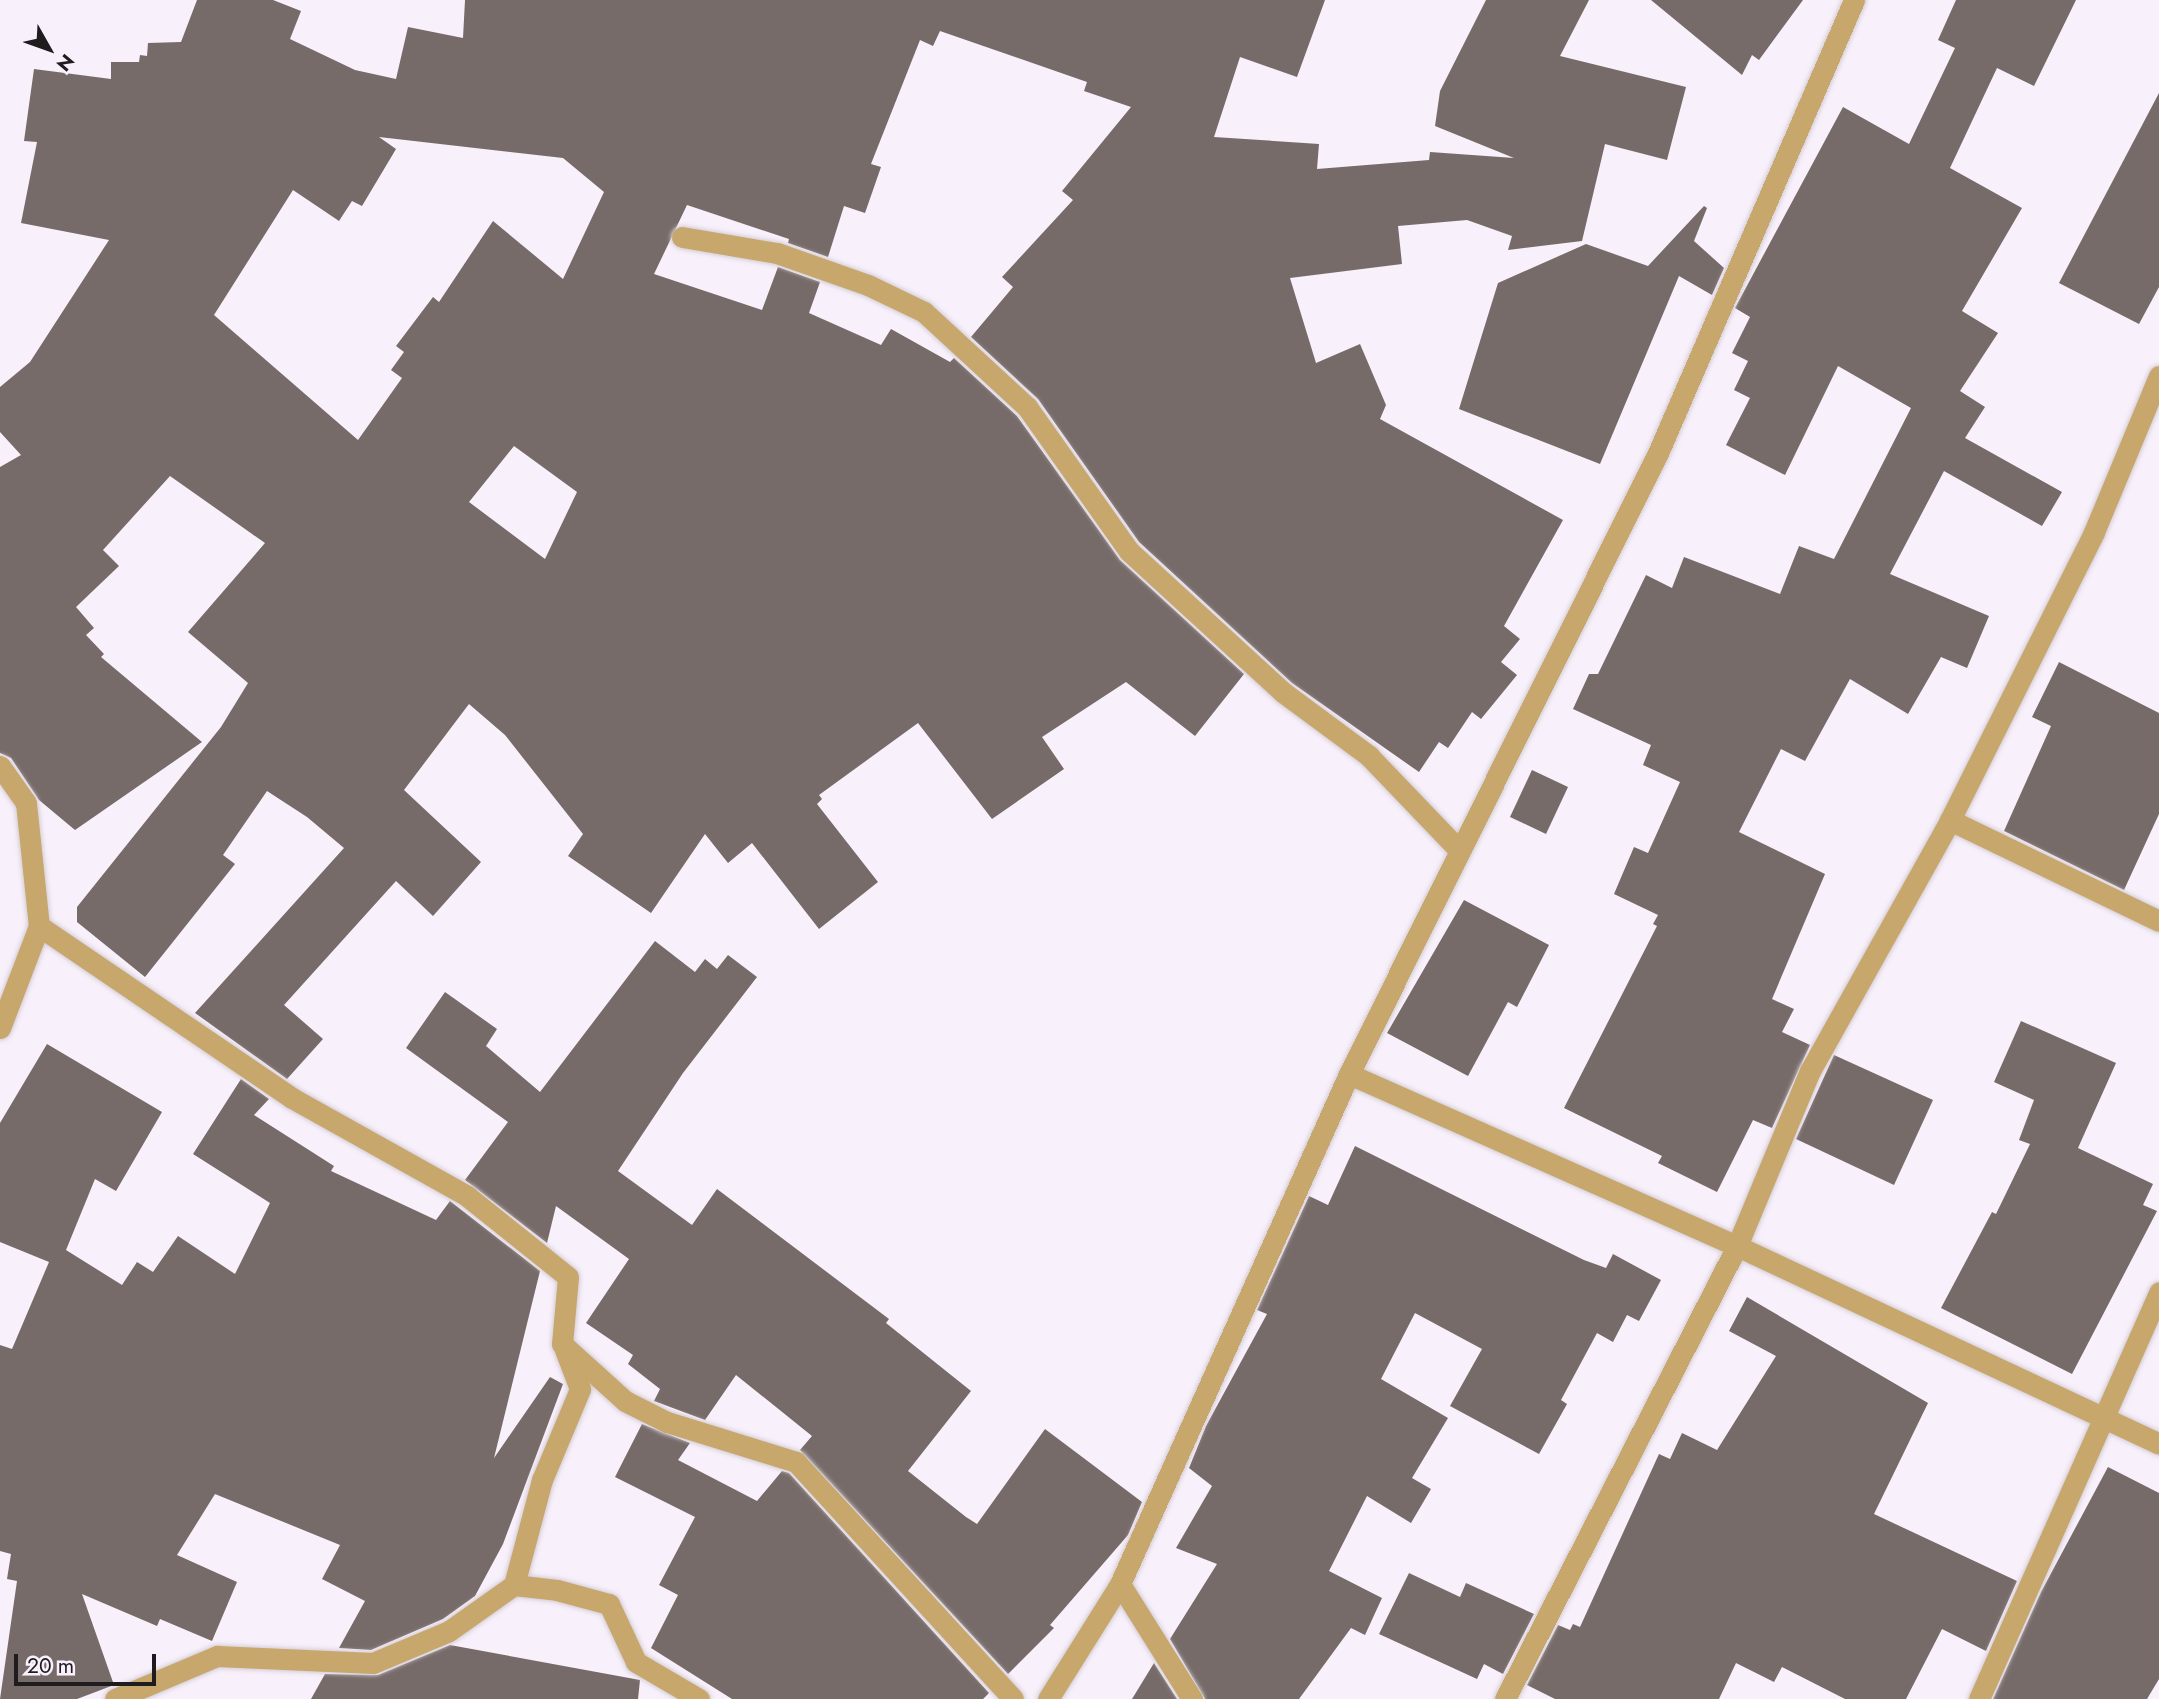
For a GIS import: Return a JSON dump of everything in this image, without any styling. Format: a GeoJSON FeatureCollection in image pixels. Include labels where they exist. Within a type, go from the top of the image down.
{"type":"FeatureCollection","features":[{"type":"Feature","properties":{"kind":"street"},"geometry":{"type":"LineString","coordinates":[[1048,1699],[1120,1584],[1349,1074],[1658,453],[1854,0]]}},
{"type":"Feature","properties":{"kind":"street"},"geometry":{"type":"LineString","coordinates":[[682,237],[777,253],[868,285],[924,313],[1027,407],[1129,551],[1284,693],[1369,756],[1459,850]]}},
{"type":"Feature","properties":{"kind":"street"},"geometry":{"type":"LineString","coordinates":[[1505,1699],[1737,1246],[1810,1071],[1950,820],[2094,532],[2159,376]]}},
{"type":"Feature","properties":{"kind":"street"},"geometry":{"type":"LineString","coordinates":[[0,766],[26,803],[39,926],[0,1028]]}},
{"type":"Feature","properties":{"kind":"street"},"geometry":{"type":"LineString","coordinates":[[1950,820],[2159,922]]}},
{"type":"Feature","properties":{"kind":"street"},"geometry":{"type":"LineString","coordinates":[[39,926],[292,1098],[467,1196],[568,1277],[562,1344],[580,1389],[542,1480],[514,1585],[449,1630],[373,1663],[217,1656],[115,1699]]}},
{"type":"Feature","properties":{"kind":"street"},"geometry":{"type":"LineString","coordinates":[[1349,1074],[1737,1246],[2104,1415],[2159,1444]]}},
{"type":"Feature","properties":{"kind":"street"},"geometry":{"type":"LineString","coordinates":[[1979,1699],[2159,1292]]}},
{"type":"Feature","properties":{"kind":"street"},"geometry":{"type":"LineString","coordinates":[[562,1344],[625,1401],[667,1422],[796,1462],[1013,1699]]}},
{"type":"Feature","properties":{"kind":"street"},"geometry":{"type":"LineString","coordinates":[[1120,1584],[1192,1699]]}},
{"type":"Feature","properties":{"kind":"street"},"geometry":{"type":"LineString","coordinates":[[514,1585],[557,1590],[609,1604],[636,1662],[699,1699]]}},
{"type":"Feature","properties":{"kind":"building"},"geometry":{"type":"Polygon","coordinates":[[[197,0],[273,0],[301,11],[290,39],[355,70],[396,79],[408,27],[463,38],[465,0],[1325,0],[1297,77],[1240,57],[1214,137],[1319,144],[1317,169],[1429,160],[1430,152],[1514,158],[1435,126],[1440,91],[1486,0],[1589,0],[1560,56],[1686,87],[1667,160],[1605,144],[1582,241],[1508,250],[1512,236],[1467,220],[1398,226],[1402,264],[1290,278],[1316,363],[1360,344],[1386,405],[1380,419],[1563,520],[1504,626],[1520,639],[1501,662],[1517,675],[1481,719],[1472,712],[1448,748],[1439,742],[1419,772],[1292,683],[1139,542],[1038,399],[971,337],[1013,287],[1002,277],[1073,200],[1062,191],[1131,107],[1084,91],[1087,82],[940,31],[933,46],[920,40],[871,164],[881,167],[865,213],[844,206],[828,257],[788,243],[789,239],[687,205],[654,274],[762,310],[778,267],[820,282],[809,313],[881,345],[891,329],[950,362],[954,358],[1017,416],[1120,560],[1244,674],[1195,736],[1126,682],[1042,737],[1064,769],[992,819],[918,723],[819,795],[822,799],[817,804],[878,882],[819,929],[752,843],[728,863],[705,834],[651,913],[568,856],[583,834],[505,735],[469,704],[404,790],[481,862],[433,916],[396,881],[284,1005],[323,1039],[287,1079],[195,1013],[344,848],[307,817],[267,791],[223,855],[235,864],[145,977],[77,922],[77,907],[221,727],[248,683],[188,632],[265,543],[170,476],[103,550],[119,566],[76,607],[94,628],[86,635],[104,654],[101,657],[202,742],[75,830],[39,800],[11,758],[0,753],[0,467],[21,455],[0,432],[0,387],[30,362],[109,240],[21,223],[37,142],[24,141],[34,69],[111,79],[111,62],[139,62],[140,55],[147,56],[148,43],[181,42],[197,0]],[[379,137],[396,149],[362,206],[352,201],[339,221],[293,190],[214,315],[358,440],[402,378],[391,370],[404,352],[396,346],[433,297],[439,302],[493,221],[563,279],[604,192],[563,158],[379,137]],[[514,446],[469,502],[545,559],[577,492],[514,446]]]}},
{"type":"Feature","properties":{"kind":"building"},"geometry":{"type":"Polygon","coordinates":[[[1651,0],[1803,0],[1759,60],[1752,55],[1742,75],[1651,0]]]}},
{"type":"Feature","properties":{"kind":"building"},"geometry":{"type":"Polygon","coordinates":[[[1956,0],[2076,0],[2034,86],[1997,68],[1950,168],[2022,208],[1962,311],[1998,333],[1960,391],[1985,407],[1965,438],[2062,492],[2042,526],[1944,471],[1890,574],[1989,616],[1967,668],[1941,657],[1908,714],[1850,679],[1805,761],[1781,749],[1739,832],[1825,874],[1772,999],[1794,1009],[1782,1032],[1810,1045],[1772,1128],[1753,1120],[1717,1192],[1658,1163],[1662,1156],[1564,1108],[1657,926],[1653,924],[1658,915],[1614,894],[1634,847],[1648,853],[1680,782],[1643,765],[1651,745],[1573,709],[1589,674],[1598,674],[1646,575],[1672,588],[1684,557],[1780,594],[1799,546],[1834,559],[1911,408],[1838,366],[1785,475],[1726,445],[1750,398],[1734,390],[1748,361],[1732,353],[1750,317],[1735,308],[1843,107],[1909,144],[1955,48],[1938,40],[1956,0]]]}},
{"type":"Feature","properties":{"kind":"building"},"geometry":{"type":"Polygon","coordinates":[[[2159,93],[2159,287],[2139,324],[2059,283],[2159,93]]]}},
{"type":"Feature","properties":{"kind":"building"},"geometry":{"type":"Polygon","coordinates":[[[1704,206],[1707,208],[1694,241],[1724,268],[1712,295],[1679,276],[1600,464],[1459,409],[1498,283],[1586,244],[1648,266],[1704,206]]]}},
{"type":"Feature","properties":{"kind":"building"},"geometry":{"type":"Polygon","coordinates":[[[2059,662],[2159,713],[2159,814],[2124,890],[2004,831],[2051,726],[2032,717],[2059,662]]]}},
{"type":"Feature","properties":{"kind":"building"},"geometry":{"type":"Polygon","coordinates":[[[1532,770],[1568,787],[1546,834],[1510,817],[1532,770]]]}},
{"type":"Feature","properties":{"kind":"building"},"geometry":{"type":"Polygon","coordinates":[[[1464,900],[1549,945],[1517,1007],[1508,1002],[1468,1076],[1387,1033],[1464,900]]]}},
{"type":"Feature","properties":{"kind":"building"},"geometry":{"type":"Polygon","coordinates":[[[655,941],[695,972],[705,959],[717,969],[728,955],[757,977],[683,1073],[618,1171],[692,1225],[717,1189],[889,1319],[886,1323],[971,1391],[908,1471],[977,1524],[1045,1429],[1142,1502],[1128,1535],[1050,1625],[1054,1628],[1008,1674],[800,1450],[812,1436],[736,1375],[705,1420],[654,1401],[660,1389],[628,1364],[633,1355],[586,1323],[629,1259],[556,1206],[547,1243],[465,1180],[508,1122],[406,1048],[445,992],[497,1029],[486,1046],[540,1092],[655,941]]]}},
{"type":"Feature","properties":{"kind":"building"},"geometry":{"type":"Polygon","coordinates":[[[2021,1021],[2116,1063],[2078,1148],[2153,1184],[2143,1205],[2157,1211],[2072,1374],[1941,1308],[1992,1212],[1996,1214],[2030,1144],[2019,1140],[2034,1100],[1994,1082],[2021,1021]]]}},
{"type":"Feature","properties":{"kind":"building"},"geometry":{"type":"Polygon","coordinates":[[[47,1044],[162,1112],[116,1191],[95,1179],[66,1250],[122,1285],[137,1262],[153,1272],[178,1236],[235,1274],[270,1203],[193,1154],[241,1079],[269,1099],[254,1115],[334,1166],[331,1171],[436,1220],[450,1201],[540,1271],[494,1458],[550,1377],[563,1384],[503,1544],[475,1596],[443,1619],[371,1650],[339,1648],[365,1601],[322,1579],[340,1545],[215,1494],[177,1555],[237,1582],[212,1641],[160,1619],[157,1626],[82,1594],[114,1685],[77,1699],[0,1699],[17,1581],[7,1579],[11,1554],[0,1551],[0,1345],[12,1349],[49,1262],[0,1242],[0,1123],[47,1044]]]}},
{"type":"Feature","properties":{"kind":"building"},"geometry":{"type":"Polygon","coordinates":[[[1834,1055],[1933,1100],[1894,1185],[1796,1139],[1834,1055]]]}},
{"type":"Feature","properties":{"kind":"building"},"geometry":{"type":"Polygon","coordinates":[[[1355,1146],[1584,1260],[1606,1268],[1613,1254],[1661,1280],[1639,1321],[1627,1315],[1613,1342],[1597,1333],[1561,1400],[1567,1404],[1539,1454],[1450,1406],[1482,1349],[1415,1313],[1381,1379],[1448,1418],[1412,1478],[1431,1489],[1411,1523],[1367,1496],[1329,1571],[1382,1598],[1365,1635],[1351,1628],[1299,1699],[1205,1699],[1170,1639],[1217,1564],[1176,1548],[1212,1486],[1189,1468],[1206,1426],[1267,1314],[1257,1310],[1309,1196],[1328,1205],[1355,1146]]]}},
{"type":"Feature","properties":{"kind":"building"},"geometry":{"type":"Polygon","coordinates":[[[1747,1297],[1928,1403],[1874,1514],[2017,1581],[1986,1651],[1942,1629],[1906,1699],[1845,1699],[1782,1667],[1774,1682],[1736,1663],[1719,1699],[1555,1699],[1527,1685],[1558,1625],[1570,1630],[1573,1624],[1580,1627],[1659,1454],[1670,1459],[1682,1433],[1717,1450],[1776,1356],[1729,1331],[1747,1297]]]}},
{"type":"Feature","properties":{"kind":"building"},"geometry":{"type":"Polygon","coordinates":[[[642,1424],[690,1443],[678,1460],[757,1501],[782,1471],[789,1473],[989,1693],[983,1699],[732,1699],[651,1648],[678,1595],[659,1585],[695,1517],[615,1477],[642,1424]]]}},
{"type":"Feature","properties":{"kind":"building"},"geometry":{"type":"Polygon","coordinates":[[[2108,1467],[2159,1493],[2159,1679],[2147,1699],[1993,1699],[2041,1592],[2108,1467]]]}},
{"type":"Feature","properties":{"kind":"building"},"geometry":{"type":"Polygon","coordinates":[[[1409,1573],[1460,1597],[1466,1583],[1534,1614],[1503,1674],[1484,1664],[1477,1679],[1379,1634],[1409,1573]]]}},
{"type":"Feature","properties":{"kind":"building"},"geometry":{"type":"Polygon","coordinates":[[[450,1645],[640,1680],[638,1699],[311,1699],[325,1674],[378,1675],[450,1645]]]}},
{"type":"Feature","properties":{"kind":"building"},"geometry":{"type":"Polygon","coordinates":[[[1154,1663],[1177,1699],[1132,1699],[1154,1663]]]}}]}
